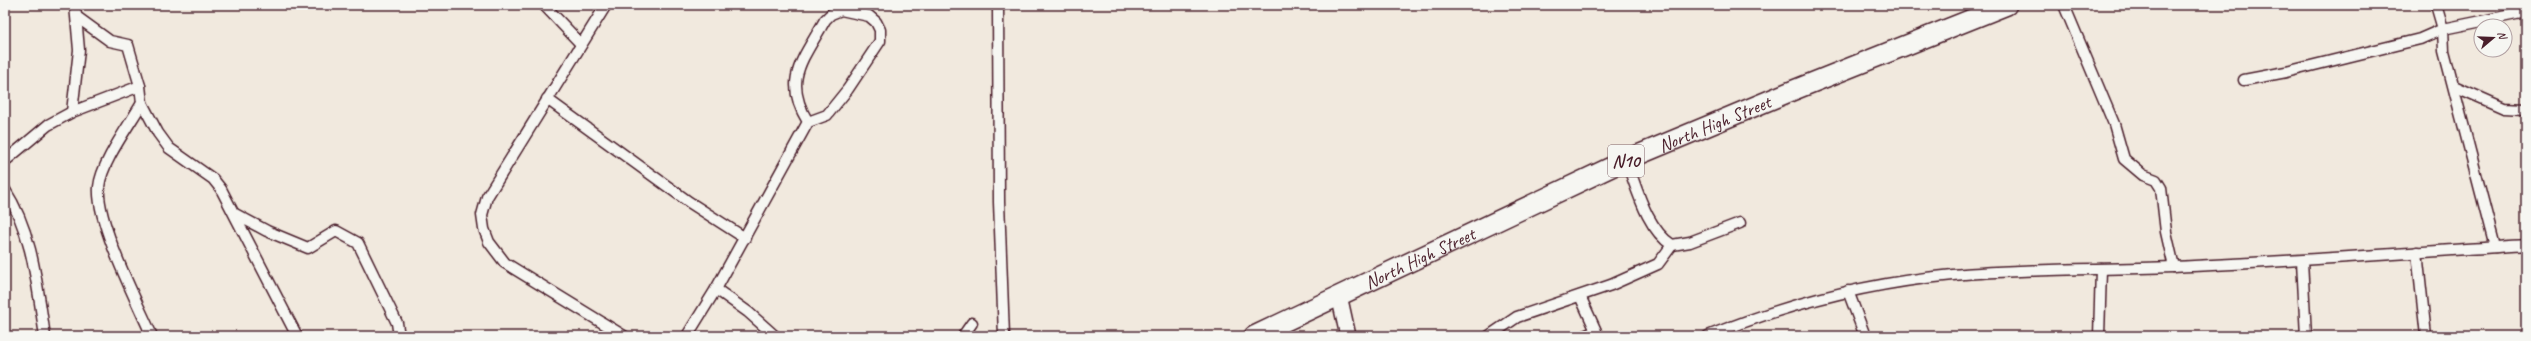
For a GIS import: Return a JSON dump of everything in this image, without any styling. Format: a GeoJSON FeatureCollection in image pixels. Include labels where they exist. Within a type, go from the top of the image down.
{"type":"FeatureCollection","features":[{"type":"Feature","properties":{"kind":"highway","name":"North High Street"},"geometry":{"type":"LineString","coordinates":[[1254,336],[1626,160],[1794,90],[2007,5]]}},
{"type":"Feature","properties":{"kind":"main road"},"geometry":{"type":"LineString","coordinates":[[1339,295],[1348,336]]}},
{"type":"Feature","properties":{"kind":"street"},"geometry":{"type":"LineString","coordinates":[[72,112],[79,50],[75,5]]}},
{"type":"Feature","properties":{"kind":"street"},"geometry":{"type":"LineString","coordinates":[[544,5],[581,44]]}},
{"type":"Feature","properties":{"kind":"street"},"geometry":{"type":"LineString","coordinates":[[606,5],[487,197],[482,215],[484,229],[489,242],[505,263],[624,336]]}},
{"type":"Feature","properties":{"kind":"street"},"geometry":{"type":"LineString","coordinates":[[998,5],[999,202],[1004,336]]}},
{"type":"Feature","properties":{"kind":"street"},"geometry":{"type":"LineString","coordinates":[[2064,5],[2114,124],[2124,159],[2143,175],[2156,180],[2161,188],[2166,232],[2174,267]]}},
{"type":"Feature","properties":{"kind":"street"},"geometry":{"type":"LineString","coordinates":[[2436,5],[2443,29],[2444,51],[2495,247]]}},
{"type":"Feature","properties":{"kind":"street"},"geometry":{"type":"LineString","coordinates":[[687,336],[716,289],[808,122],[827,115],[848,89],[880,41],[880,30],[876,22],[869,16],[841,10],[831,14],[825,20],[796,76],[796,96],[799,107],[808,122]]}},
{"type":"Feature","properties":{"kind":"street"},"geometry":{"type":"LineString","coordinates":[[2244,80],[2286,72],[2420,40],[2443,29],[2526,12]]}},
{"type":"Feature","properties":{"kind":"street"},"geometry":{"type":"LineString","coordinates":[[77,17],[110,41],[128,45],[140,86],[142,103],[169,148],[213,178],[234,214],[297,336]]}},
{"type":"Feature","properties":{"kind":"street"},"geometry":{"type":"LineString","coordinates":[[5,161],[48,126],[72,112],[140,86]]}},
{"type":"Feature","properties":{"kind":"street"},"geometry":{"type":"LineString","coordinates":[[2454,86],[2504,108],[2526,109]]}},
{"type":"Feature","properties":{"kind":"street"},"geometry":{"type":"LineString","coordinates":[[547,99],[689,202],[744,238]]}},
{"type":"Feature","properties":{"kind":"street"},"geometry":{"type":"LineString","coordinates":[[142,103],[105,165],[99,187],[110,238],[152,336]]}},
{"type":"Feature","properties":{"kind":"street"},"geometry":{"type":"LineString","coordinates":[[1626,160],[1646,211],[1665,240],[1672,244],[1690,242],[1740,223]]}},
{"type":"Feature","properties":{"kind":"street"},"geometry":{"type":"LineString","coordinates":[[5,190],[16,207],[31,251],[45,336]]}},
{"type":"Feature","properties":{"kind":"street"},"geometry":{"type":"LineString","coordinates":[[234,214],[267,231],[308,248],[336,231],[358,243],[397,323],[399,336]]}},
{"type":"Feature","properties":{"kind":"street"},"geometry":{"type":"LineString","coordinates":[[1489,336],[1517,317],[1611,285],[1658,264],[1672,244]]}},
{"type":"Feature","properties":{"kind":"street"},"geometry":{"type":"LineString","coordinates":[[1708,336],[1737,324],[1848,291],[1952,275],[2041,269],[2174,267],[2302,261],[2526,245]]}},
{"type":"Feature","properties":{"kind":"street"},"geometry":{"type":"LineString","coordinates":[[2417,252],[2426,336]]}},
{"type":"Feature","properties":{"kind":"street"},"geometry":{"type":"LineString","coordinates":[[2302,261],[2306,336]]}},
{"type":"Feature","properties":{"kind":"street"},"geometry":{"type":"LineString","coordinates":[[2099,336],[2101,269]]}},
{"type":"Feature","properties":{"kind":"street"},"geometry":{"type":"LineString","coordinates":[[716,289],[748,312],[775,336]]}},
{"type":"Feature","properties":{"kind":"street"},"geometry":{"type":"LineString","coordinates":[[1848,291],[1865,336]]}},
{"type":"Feature","properties":{"kind":"street"},"geometry":{"type":"LineString","coordinates":[[1580,296],[1597,333],[1584,336]]}},
{"type":"Feature","properties":{"kind":"street"},"geometry":{"type":"LineString","coordinates":[[962,336],[972,322]]}}]}
